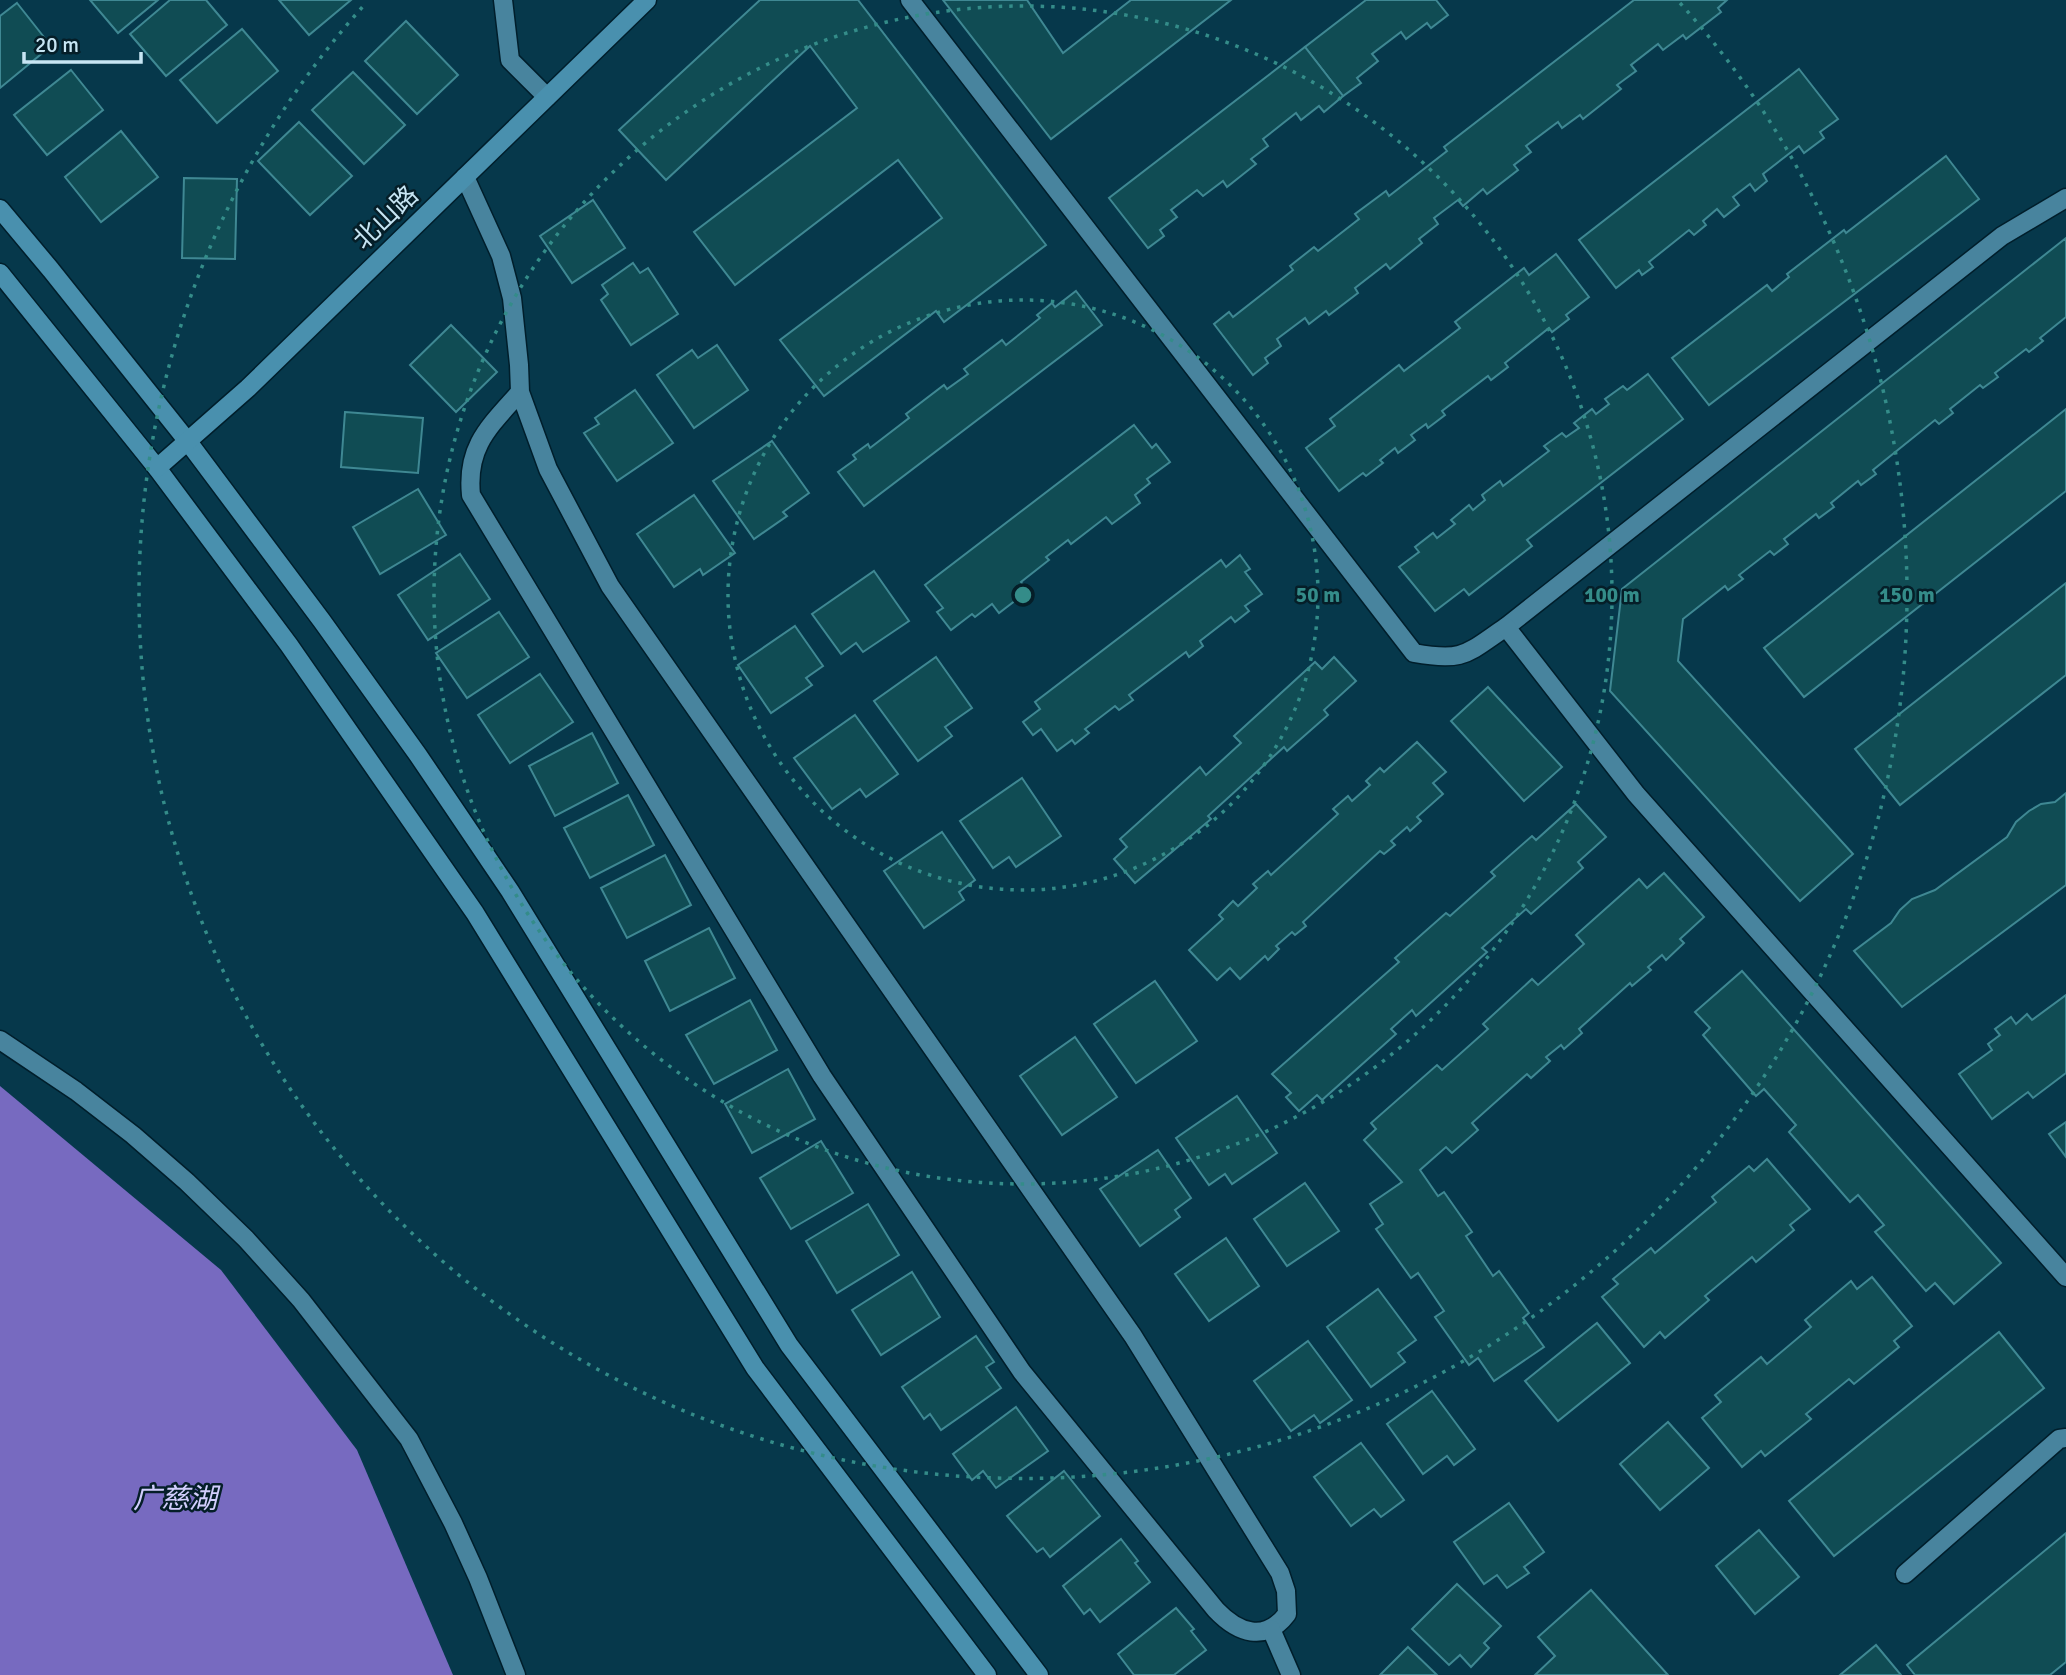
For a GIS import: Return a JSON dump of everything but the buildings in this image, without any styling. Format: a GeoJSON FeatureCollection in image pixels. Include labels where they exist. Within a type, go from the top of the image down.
{"type":"FeatureCollection","features":[{"type":"Feature","properties":{"kind":"street"},"geometry":{"type":"LineString","coordinates":[[503,0],[510,60],[547,97]]}},
{"type":"Feature","properties":{"kind":"street","name":"北山路"},"geometry":{"type":"LineString","coordinates":[[157,468],[248,388],[647,0]]}},
{"type":"Feature","properties":{"kind":"street"},"geometry":{"type":"LineString","coordinates":[[910,0],[1414,653],[1444,658],[1467,654],[1506,627],[2002,236],[2066,198]]}},
{"type":"Feature","properties":{"kind":"street"},"geometry":{"type":"LineString","coordinates":[[465,177],[501,256],[512,298],[520,392],[548,469],[610,586],[1133,1336],[1272,1558],[1286,1591],[1287,1614],[1271,1629],[1261,1632],[1241,1629],[1227,1622],[1216,1611],[1022,1371],[815,1064],[471,495],[472,460],[478,444],[487,429],[520,392]]}},
{"type":"Feature","properties":{"kind":"street"},"geometry":{"type":"LineString","coordinates":[[0,209],[187,441],[418,755],[510,891],[789,1345],[1039,1675]]}},
{"type":"Feature","properties":{"kind":"street"},"geometry":{"type":"LineString","coordinates":[[0,272],[157,468],[289,645],[475,913],[755,1368],[987,1675]]}},
{"type":"Feature","properties":{"kind":"street"},"geometry":{"type":"LineString","coordinates":[[1506,627],[1636,794],[2066,1277]]}},
{"type":"Feature","properties":{"kind":"street"},"geometry":{"type":"LineString","coordinates":[[0,1040],[76,1091],[133,1135],[246,1239],[301,1300],[409,1439],[473,1567],[516,1675]]}},
{"type":"Feature","properties":{"kind":"street"},"geometry":{"type":"LineString","coordinates":[[1905,1574],[2059,1439],[2066,1438]]}},
{"type":"Feature","properties":{"kind":"street"},"geometry":{"type":"LineString","coordinates":[[1271,1629],[1292,1675]]}},
{"type":"Feature","properties":{"kind":"water","name":"广慈湖"},"geometry":{"type":"Polygon","coordinates":[[[0,1086],[221,1270],[357,1450],[453,1675],[0,1675],[0,1086]]]}}]}
